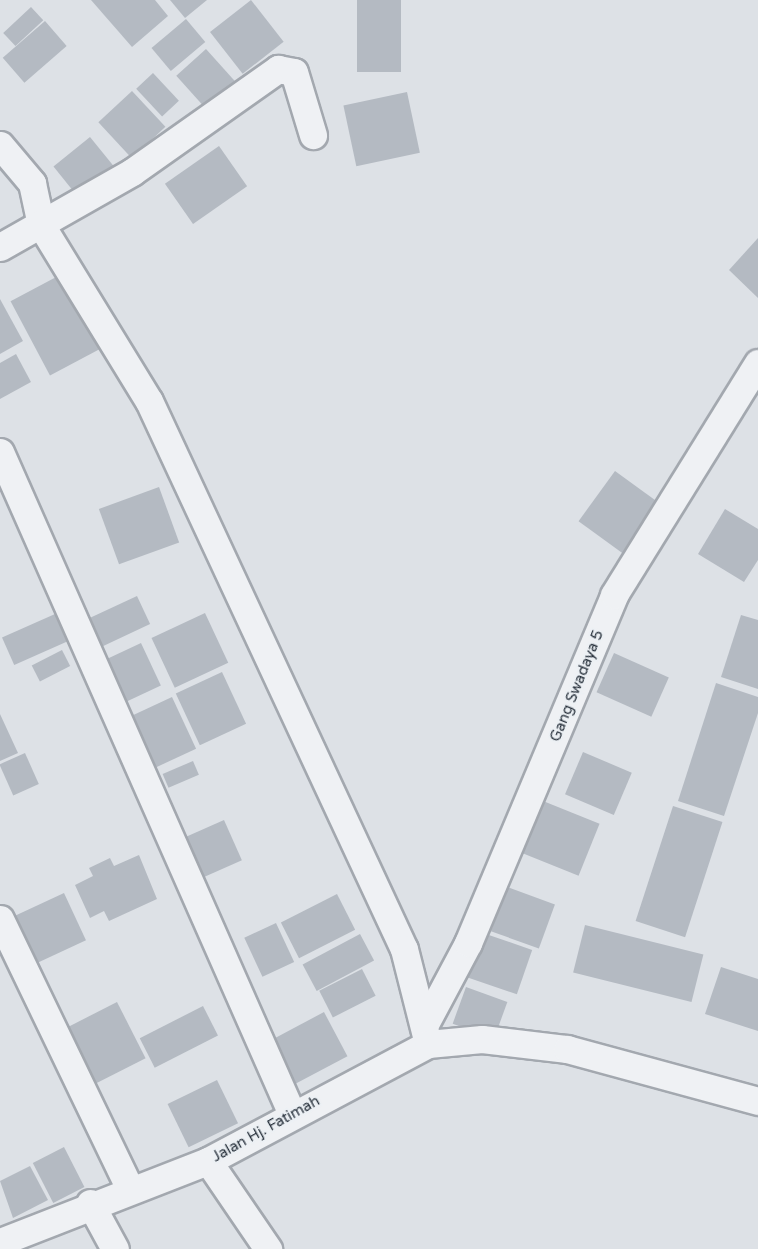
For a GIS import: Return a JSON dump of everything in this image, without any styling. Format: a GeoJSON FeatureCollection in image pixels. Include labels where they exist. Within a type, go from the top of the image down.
{"type":"FeatureCollection","features":[{"type":"Feature","properties":{"kind":"street"},"geometry":{"type":"LineString","coordinates":[[0,247],[132,172],[278,69],[294,72],[313,135]]}},
{"type":"Feature","properties":{"kind":"street"},"geometry":{"type":"LineString","coordinates":[[0,145],[32,183],[41,225],[149,401],[404,949],[426,1034],[567,1049],[758,1101]]}},
{"type":"Feature","properties":{"kind":"street","name":"Gang Swadaya 5"},"geometry":{"type":"LineString","coordinates":[[426,1034],[468,943],[614,596],[758,363]]}},
{"type":"Feature","properties":{"kind":"street"},"geometry":{"type":"LineString","coordinates":[[0,452],[292,1114]]}},
{"type":"Feature","properties":{"kind":"street"},"geometry":{"type":"LineString","coordinates":[[0,919],[129,1187]]}},
{"type":"Feature","properties":{"kind":"street","name":"Jalan Hj. Fatimah"},"geometry":{"type":"LineString","coordinates":[[0,1242],[129,1187],[208,1161],[426,1034]]}},
{"type":"Feature","properties":{"kind":"street"},"geometry":{"type":"LineString","coordinates":[[208,1161],[268,1249]]}},
{"type":"Feature","properties":{"kind":"street"},"geometry":{"type":"LineString","coordinates":[[90,1203],[115,1249]]}},
{"type":"Feature","properties":{"kind":"building"},"geometry":{"type":"Polygon","coordinates":[[[91,0],[155,0],[168,16],[132,47],[91,0]]]}},
{"type":"Feature","properties":{"kind":"building"},"geometry":{"type":"Polygon","coordinates":[[[170,0],[207,0],[185,18],[170,0]]]}},
{"type":"Feature","properties":{"kind":"building"},"geometry":{"type":"Polygon","coordinates":[[[251,0],[284,42],[243,74],[210,32],[251,0]]]}},
{"type":"Feature","properties":{"kind":"building"},"geometry":{"type":"Polygon","coordinates":[[[357,0],[401,0],[401,72],[357,72],[357,0]]]}},
{"type":"Feature","properties":{"kind":"building"},"geometry":{"type":"Polygon","coordinates":[[[31,7],[43,20],[15,46],[3,33],[31,7]]]}},
{"type":"Feature","properties":{"kind":"building"},"geometry":{"type":"Polygon","coordinates":[[[186,19],[205,42],[171,71],[152,48],[186,19]]]}},
{"type":"Feature","properties":{"kind":"building"},"geometry":{"type":"Polygon","coordinates":[[[45,21],[67,46],[24,83],[3,58],[45,21]]]}},
{"type":"Feature","properties":{"kind":"building"},"geometry":{"type":"Polygon","coordinates":[[[206,49],[237,84],[208,111],[176,76],[206,49]]]}},
{"type":"Feature","properties":{"kind":"building"},"geometry":{"type":"Polygon","coordinates":[[[153,73],[179,101],[162,116],[136,89],[153,73]]]}},
{"type":"Feature","properties":{"kind":"building"},"geometry":{"type":"Polygon","coordinates":[[[132,91],[165,127],[132,158],[98,122],[132,91]]]}},
{"type":"Feature","properties":{"kind":"building"},"geometry":{"type":"Polygon","coordinates":[[[407,92],[420,153],[356,166],[343,106],[407,92]]]}},
{"type":"Feature","properties":{"kind":"building"},"geometry":{"type":"Polygon","coordinates":[[[90,137],[116,169],[79,198],[53,167],[90,137]]]}},
{"type":"Feature","properties":{"kind":"building"},"geometry":{"type":"Polygon","coordinates":[[[219,146],[247,186],[193,224],[165,184],[219,146]]]}},
{"type":"Feature","properties":{"kind":"building"},"geometry":{"type":"Polygon","coordinates":[[[758,238],[758,298],[729,270],[758,238]]]}},
{"type":"Feature","properties":{"kind":"building"},"geometry":{"type":"Polygon","coordinates":[[[60,275],[99,349],[50,375],[11,301],[60,275]]]}},
{"type":"Feature","properties":{"kind":"building"},"geometry":{"type":"Polygon","coordinates":[[[0,299],[23,341],[0,354],[0,299]]]}},
{"type":"Feature","properties":{"kind":"building"},"geometry":{"type":"Polygon","coordinates":[[[16,354],[31,382],[0,399],[0,363],[16,354]]]}},
{"type":"Feature","properties":{"kind":"building"},"geometry":{"type":"Polygon","coordinates":[[[615,471],[661,505],[625,555],[579,521],[615,471]]]}},
{"type":"Feature","properties":{"kind":"building"},"geometry":{"type":"Polygon","coordinates":[[[159,487],[179,542],[119,564],[99,509],[159,487]]]}},
{"type":"Feature","properties":{"kind":"building"},"geometry":{"type":"Polygon","coordinates":[[[725,509],[758,529],[758,560],[744,582],[698,554],[725,509]]]}},
{"type":"Feature","properties":{"kind":"building"},"geometry":{"type":"Polygon","coordinates":[[[137,596],[150,624],[101,647],[88,619],[137,596]]]}},
{"type":"Feature","properties":{"kind":"building"},"geometry":{"type":"Polygon","coordinates":[[[205,613],[228,663],[175,688],[152,638],[205,613]]]}},
{"type":"Feature","properties":{"kind":"building"},"geometry":{"type":"Polygon","coordinates":[[[55,614],[67,641],[14,665],[2,638],[55,614]]]}},
{"type":"Feature","properties":{"kind":"building"},"geometry":{"type":"Polygon","coordinates":[[[741,615],[758,620],[758,689],[721,677],[741,615]]]}},
{"type":"Feature","properties":{"kind":"building"},"geometry":{"type":"Polygon","coordinates":[[[141,643],[161,686],[113,708],[93,665],[141,643]]]}},
{"type":"Feature","properties":{"kind":"building"},"geometry":{"type":"Polygon","coordinates":[[[62,650],[70,666],[40,681],[32,665],[62,650]]]}},
{"type":"Feature","properties":{"kind":"building"},"geometry":{"type":"Polygon","coordinates":[[[614,653],[669,677],[651,717],[597,692],[614,653]]]}},
{"type":"Feature","properties":{"kind":"building"},"geometry":{"type":"Polygon","coordinates":[[[222,672],[246,724],[200,745],[176,694],[222,672]]]}},
{"type":"Feature","properties":{"kind":"building"},"geometry":{"type":"Polygon","coordinates":[[[716,683],[758,697],[758,713],[724,816],[678,801],[716,683]]]}},
{"type":"Feature","properties":{"kind":"building"},"geometry":{"type":"Polygon","coordinates":[[[172,697],[196,749],[144,773],[119,722],[172,697]]]}},
{"type":"Feature","properties":{"kind":"building"},"geometry":{"type":"Polygon","coordinates":[[[0,714],[18,753],[0,761],[0,714]]]}},
{"type":"Feature","properties":{"kind":"building"},"geometry":{"type":"Polygon","coordinates":[[[583,752],[632,773],[614,815],[565,794],[583,752]]]}},
{"type":"Feature","properties":{"kind":"building"},"geometry":{"type":"Polygon","coordinates":[[[25,753],[39,784],[13,795],[0,764],[25,753]]]}},
{"type":"Feature","properties":{"kind":"building"},"geometry":{"type":"Polygon","coordinates":[[[193,761],[199,775],[168,788],[163,774],[193,761]]]}},
{"type":"Feature","properties":{"kind":"building"},"geometry":{"type":"Polygon","coordinates":[[[543,801],[600,824],[579,876],[522,853],[543,801]]]}},
{"type":"Feature","properties":{"kind":"building"},"geometry":{"type":"Polygon","coordinates":[[[673,806],[722,822],[685,937],[636,921],[673,806]]]}},
{"type":"Feature","properties":{"kind":"building"},"geometry":{"type":"Polygon","coordinates":[[[224,820],[242,860],[192,883],[174,842],[224,820]]]}},
{"type":"Feature","properties":{"kind":"building"},"geometry":{"type":"Polygon","coordinates":[[[139,855],[157,899],[109,921],[104,911],[90,918],[75,885],[93,876],[89,868],[110,858],[114,866],[139,855]]]}},
{"type":"Feature","properties":{"kind":"building"},"geometry":{"type":"Polygon","coordinates":[[[507,887],[555,904],[539,949],[491,931],[507,887]]]}},
{"type":"Feature","properties":{"kind":"building"},"geometry":{"type":"Polygon","coordinates":[[[64,893],[86,940],[37,963],[15,916],[64,893]]]}},
{"type":"Feature","properties":{"kind":"building"},"geometry":{"type":"Polygon","coordinates":[[[337,894],[355,930],[299,958],[281,923],[337,894]]]}},
{"type":"Feature","properties":{"kind":"building"},"geometry":{"type":"Polygon","coordinates":[[[276,923],[294,962],[262,977],[244,938],[276,923]]]}},
{"type":"Feature","properties":{"kind":"building"},"geometry":{"type":"Polygon","coordinates":[[[585,925],[703,955],[692,1002],[573,973],[585,925]]]}},
{"type":"Feature","properties":{"kind":"building"},"geometry":{"type":"Polygon","coordinates":[[[483,933],[532,950],[517,994],[468,977],[483,933]]]}},
{"type":"Feature","properties":{"kind":"building"},"geometry":{"type":"Polygon","coordinates":[[[360,934],[374,960],[317,991],[303,965],[360,934]]]}},
{"type":"Feature","properties":{"kind":"building"},"geometry":{"type":"Polygon","coordinates":[[[721,967],[758,979],[758,1031],[705,1014],[721,967]]]}},
{"type":"Feature","properties":{"kind":"building"},"geometry":{"type":"Polygon","coordinates":[[[362,969],[376,996],[333,1018],[319,991],[362,969]]]}},
{"type":"Feature","properties":{"kind":"building"},"geometry":{"type":"Polygon","coordinates":[[[466,987],[507,1002],[494,1039],[453,1024],[466,987]]]}},
{"type":"Feature","properties":{"kind":"building"},"geometry":{"type":"Polygon","coordinates":[[[117,1002],[146,1058],[86,1089],[57,1032],[117,1002]]]}},
{"type":"Feature","properties":{"kind":"building"},"geometry":{"type":"Polygon","coordinates":[[[203,1006],[218,1035],[155,1068],[140,1038],[203,1006]]]}},
{"type":"Feature","properties":{"kind":"building"},"geometry":{"type":"Polygon","coordinates":[[[324,1012],[347,1056],[287,1088],[264,1044],[324,1012]]]}},
{"type":"Feature","properties":{"kind":"building"},"geometry":{"type":"Polygon","coordinates":[[[217,1080],[238,1123],[189,1147],[168,1104],[217,1080]]]}},
{"type":"Feature","properties":{"kind":"building"},"geometry":{"type":"Polygon","coordinates":[[[64,1147],[84,1187],[53,1203],[33,1163],[64,1147]]]}},
{"type":"Feature","properties":{"kind":"building"},"geometry":{"type":"Polygon","coordinates":[[[30,1166],[48,1200],[13,1218],[0,1181],[30,1166]]]}}]}
